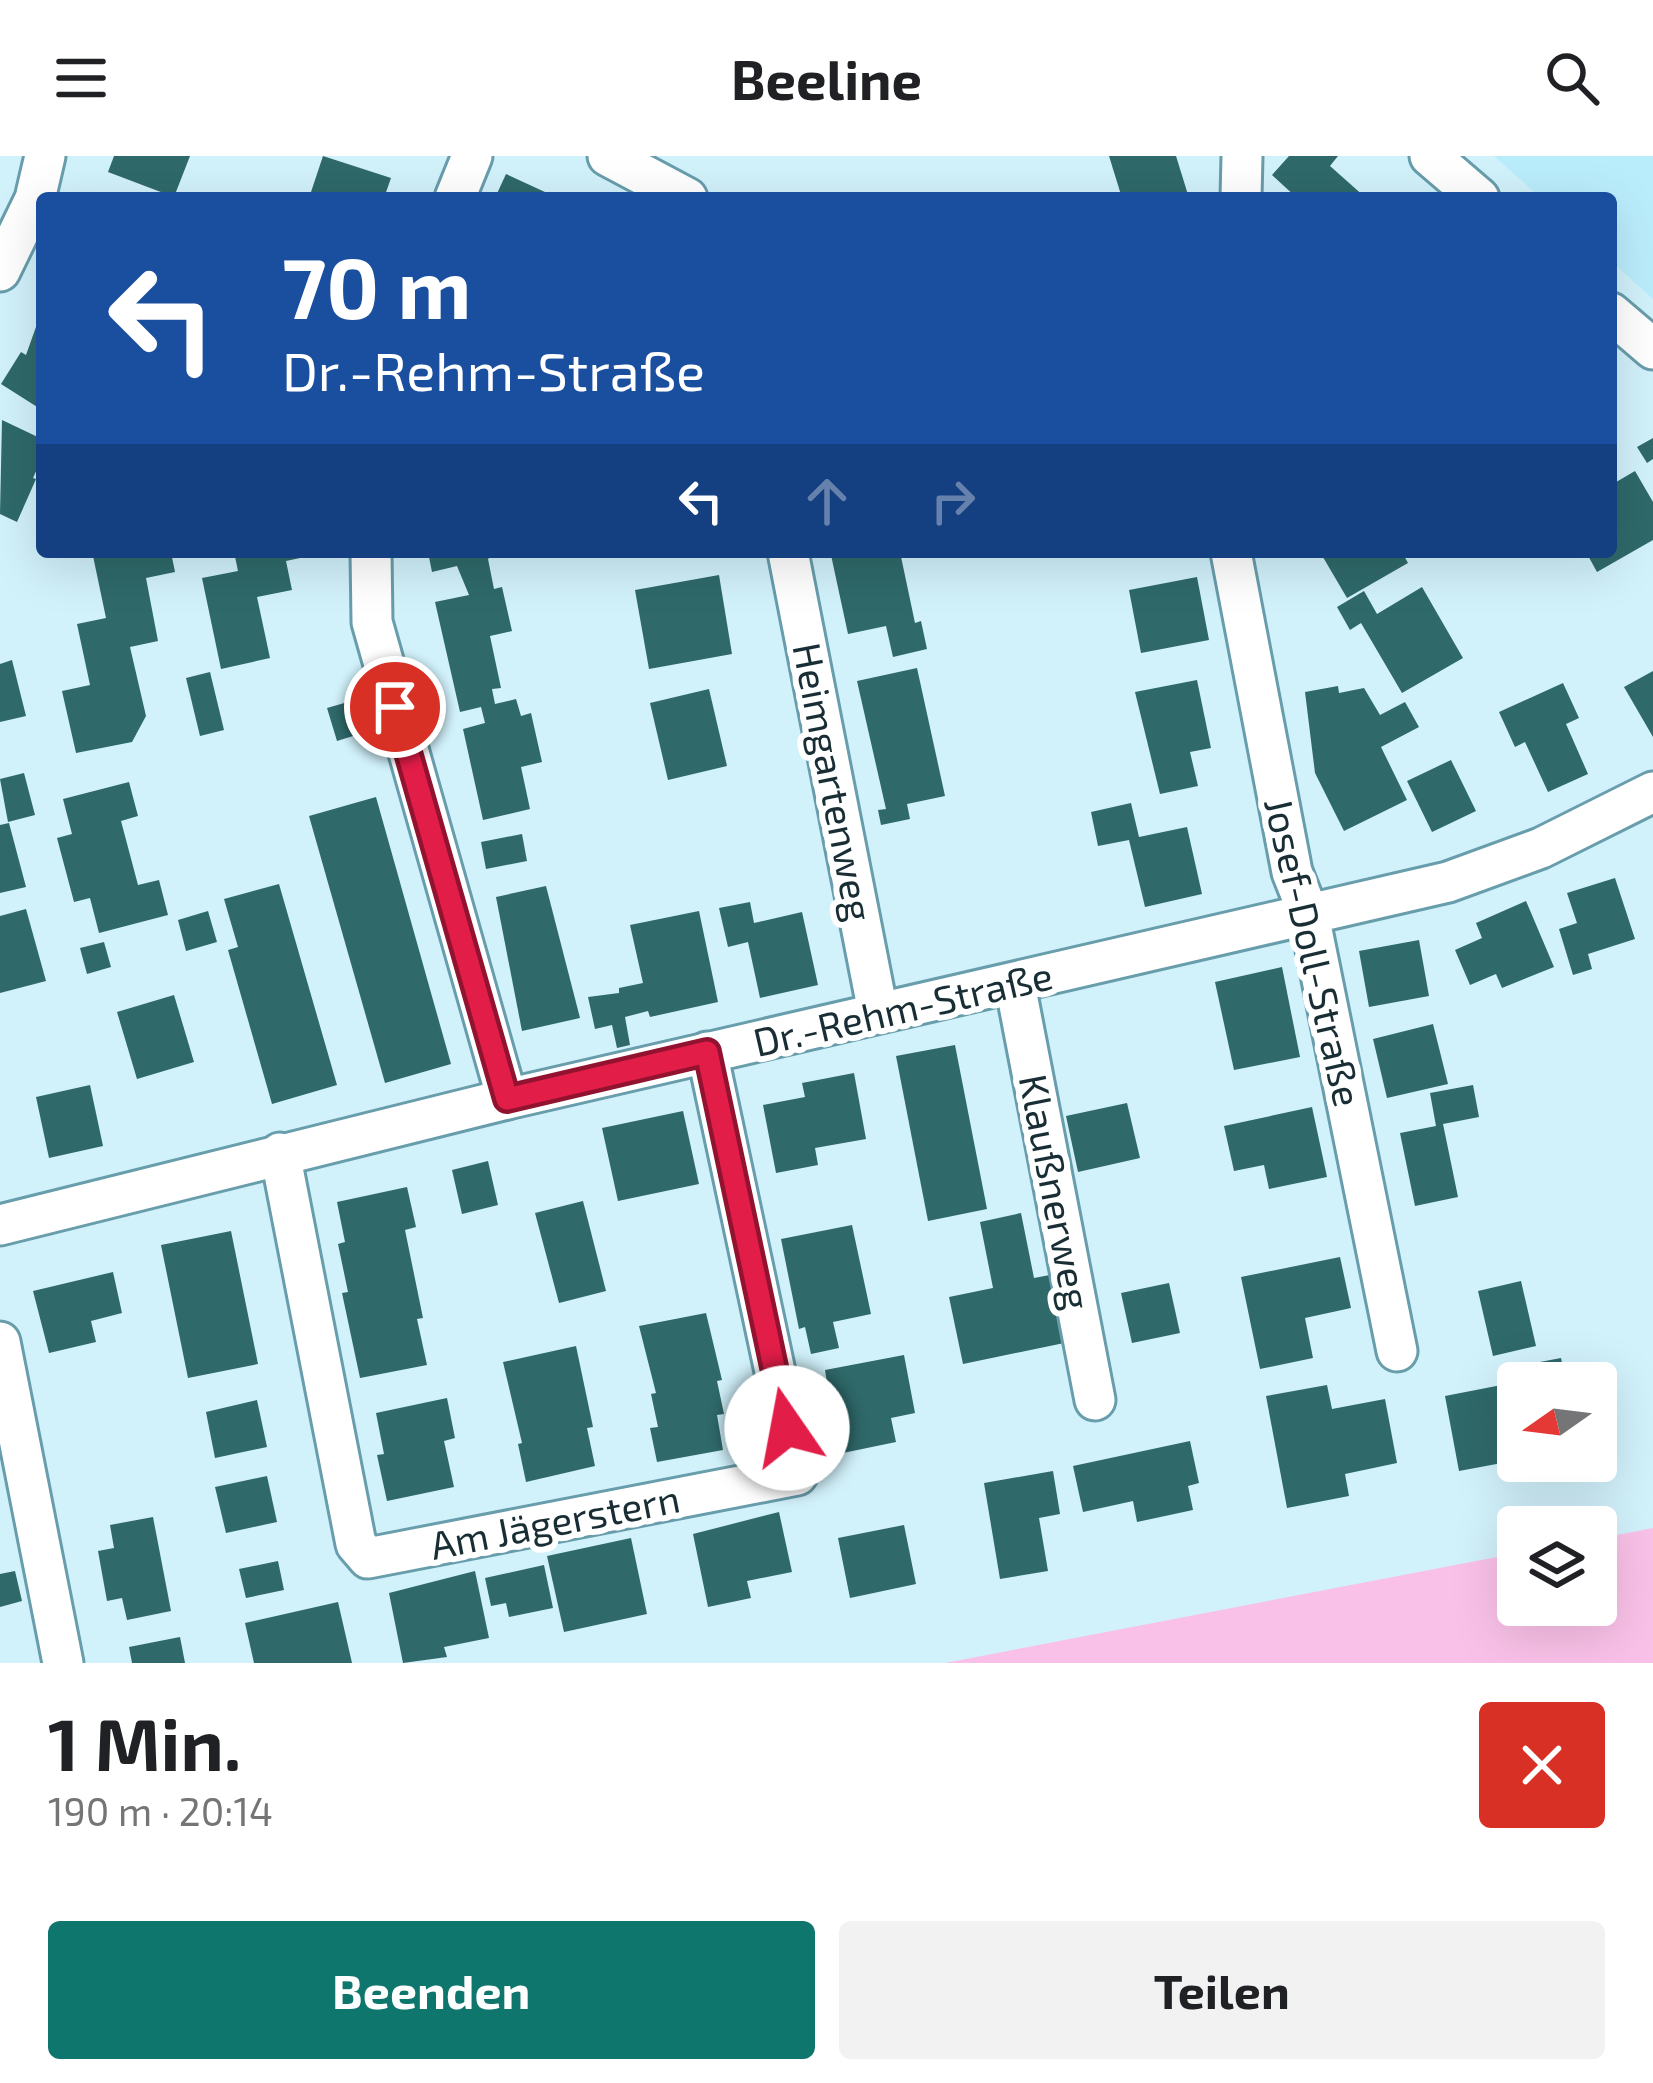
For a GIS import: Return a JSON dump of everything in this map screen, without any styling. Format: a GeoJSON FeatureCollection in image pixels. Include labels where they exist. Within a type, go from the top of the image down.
{"type":"FeatureCollection","features":[{"type":"Feature","properties":{"kind":"street"},"geometry":{"type":"LineString","coordinates":[[0,271],[45,156]]}},
{"type":"Feature","properties":{"kind":"street"},"geometry":{"type":"LineString","coordinates":[[457,192],[472,156]]}},
{"type":"Feature","properties":{"kind":"street"},"geometry":{"type":"LineString","coordinates":[[608,156],[676,192]]}},
{"type":"Feature","properties":{"kind":"street"},"geometry":{"type":"LineString","coordinates":[[1241,192],[1242,156]]}},
{"type":"Feature","properties":{"kind":"street"},"geometry":{"type":"LineString","coordinates":[[1430,156],[1472,192]]}},
{"type":"Feature","properties":{"kind":"street"},"geometry":{"type":"LineString","coordinates":[[1617,318],[1653,349]]}},
{"type":"Feature","properties":{"kind":"street"},"geometry":{"type":"LineString","coordinates":[[370,558],[372,622],[507,1099]]}},
{"type":"Feature","properties":{"kind":"street","name":"Heimgartenweg"},"geometry":{"type":"LineString","coordinates":[[789,558],[878,1012]]}},
{"type":"Feature","properties":{"kind":"street","name":"Josef-Doll-Straße"},"geometry":{"type":"LineString","coordinates":[[1232,558],[1292,872],[1309,915],[1397,1351]]}},
{"type":"Feature","properties":{"kind":"street","name":"Dr.-Rehm-Straße"},"geometry":{"type":"LineString","coordinates":[[0,1225],[507,1099],[1448,882],[1541,848],[1653,792]]}},
{"type":"Feature","properties":{"kind":"street","name":"Klaußnerweg"},"geometry":{"type":"LineString","coordinates":[[1015,985],[1095,1400]]}},
{"type":"Feature","properties":{"kind":"street","name":"Am Jägerstern"},"geometry":{"type":"LineString","coordinates":[[280,1153],[356,1544],[368,1558],[797,1475],[707,1052]]}},
{"type":"Feature","properties":{"kind":"street"},"geometry":{"type":"LineString","coordinates":[[0,1342],[63,1663]]}},
{"type":"Feature","properties":{"kind":"shaded area"},"geometry":{"type":"Polygon","coordinates":[[[1494,156],[1653,156],[1653,299],[1617,266],[1617,192],[1534,192],[1494,156]]]}},
{"type":"Feature","properties":{"kind":"shaded area"},"geometry":{"type":"Polygon","coordinates":[[[1653,1528],[1653,1663],[945,1663],[1497,1557],[1497,1626],[1617,1626],[1617,1535],[1653,1528]]]}},
{"type":"Feature","properties":{"kind":"building"},"geometry":{"type":"Polygon","coordinates":[[[114,156],[190,156],[176,192],[161,192],[108,172],[114,156]]]}},
{"type":"Feature","properties":{"kind":"building"},"geometry":{"type":"Polygon","coordinates":[[[323,156],[391,178],[386,192],[311,192],[323,156]]]}},
{"type":"Feature","properties":{"kind":"building"},"geometry":{"type":"Polygon","coordinates":[[[1109,156],[1176,156],[1187,192],[1120,192],[1109,156]]]}},
{"type":"Feature","properties":{"kind":"building"},"geometry":{"type":"Polygon","coordinates":[[[1289,156],[1338,156],[1330,166],[1359,192],[1290,192],[1272,175],[1289,156]]]}},
{"type":"Feature","properties":{"kind":"building"},"geometry":{"type":"Polygon","coordinates":[[[506,174],[545,192],[498,192],[506,174]]]}},
{"type":"Feature","properties":{"kind":"building"},"geometry":{"type":"Polygon","coordinates":[[[36,327],[36,406],[1,384],[21,352],[26,355],[36,327]]]}},
{"type":"Feature","properties":{"kind":"building"},"geometry":{"type":"Polygon","coordinates":[[[2,420],[36,436],[36,479],[17,522],[0,514],[2,420]]]}},
{"type":"Feature","properties":{"kind":"building"},"geometry":{"type":"Polygon","coordinates":[[[1653,438],[1653,459],[1647,463],[1637,447],[1653,438]]]}},
{"type":"Feature","properties":{"kind":"building"},"geometry":{"type":"Polygon","coordinates":[[[1635,471],[1653,502],[1653,540],[1597,572],[1589,558],[1617,558],[1617,482],[1635,471]]]}},
{"type":"Feature","properties":{"kind":"building"},"geometry":{"type":"Polygon","coordinates":[[[93,558],[172,558],[175,572],[146,578],[158,641],[130,647],[146,716],[132,742],[76,753],[62,691],[90,685],[77,624],[106,618],[93,558]]]}},
{"type":"Feature","properties":{"kind":"building"},"geometry":{"type":"Polygon","coordinates":[[[235,558],[300,558],[286,561],[292,590],[257,597],[270,658],[221,669],[202,578],[238,571],[235,558]]]}},
{"type":"Feature","properties":{"kind":"building"},"geometry":{"type":"Polygon","coordinates":[[[429,558],[489,558],[494,589],[502,587],[512,631],[490,636],[501,688],[492,689],[495,704],[516,699],[521,716],[531,713],[542,762],[521,767],[530,809],[483,820],[463,729],[485,723],[481,707],[460,712],[435,602],[469,595],[457,566],[432,572],[429,558]]]}},
{"type":"Feature","properties":{"kind":"building"},"geometry":{"type":"Polygon","coordinates":[[[832,558],[901,558],[915,623],[921,621],[927,649],[893,657],[886,626],[848,634],[832,558]]]}},
{"type":"Feature","properties":{"kind":"building"},"geometry":{"type":"Polygon","coordinates":[[[1324,558],[1405,558],[1408,563],[1347,598],[1324,558]]]}},
{"type":"Feature","properties":{"kind":"building"},"geometry":{"type":"Polygon","coordinates":[[[719,575],[732,654],[649,669],[635,590],[719,575]]]}},
{"type":"Feature","properties":{"kind":"building"},"geometry":{"type":"Polygon","coordinates":[[[1197,577],[1209,640],[1141,653],[1129,590],[1197,577]]]}},
{"type":"Feature","properties":{"kind":"building"},"geometry":{"type":"Polygon","coordinates":[[[1422,587],[1463,658],[1402,693],[1361,623],[1350,630],[1337,607],[1364,591],[1377,614],[1422,587]]]}},
{"type":"Feature","properties":{"kind":"building"},"geometry":{"type":"Polygon","coordinates":[[[12,660],[26,716],[0,722],[0,664],[12,660]]]}},
{"type":"Feature","properties":{"kind":"building"},"geometry":{"type":"Polygon","coordinates":[[[917,668],[945,796],[907,804],[910,819],[881,825],[878,810],[886,809],[857,681],[917,668]]]}},
{"type":"Feature","properties":{"kind":"building"},"geometry":{"type":"Polygon","coordinates":[[[1653,671],[1653,737],[1624,687],[1653,671]]]}},
{"type":"Feature","properties":{"kind":"building"},"geometry":{"type":"Polygon","coordinates":[[[210,672],[224,730],[200,736],[186,678],[210,672]]]}},
{"type":"Feature","properties":{"kind":"building"},"geometry":{"type":"Polygon","coordinates":[[[1197,680],[1211,748],[1190,752],[1198,786],[1160,794],[1135,692],[1197,680]]]}},
{"type":"Feature","properties":{"kind":"building"},"geometry":{"type":"Polygon","coordinates":[[[1563,683],[1579,718],[1566,724],[1588,774],[1548,792],[1525,742],[1515,747],[1499,712],[1563,683]]]}},
{"type":"Feature","properties":{"kind":"building"},"geometry":{"type":"Polygon","coordinates":[[[1338,686],[1339,693],[1364,688],[1380,715],[1405,702],[1419,727],[1381,747],[1407,800],[1344,831],[1315,773],[1305,692],[1338,686]]]}},
{"type":"Feature","properties":{"kind":"building"},"geometry":{"type":"Polygon","coordinates":[[[709,689],[727,766],[668,780],[650,703],[709,689]]]}},
{"type":"Feature","properties":{"kind":"building"},"geometry":{"type":"Polygon","coordinates":[[[372,695],[382,727],[337,741],[327,708],[372,695]]]}},
{"type":"Feature","properties":{"kind":"building"},"geometry":{"type":"Polygon","coordinates":[[[1451,760],[1476,811],[1432,832],[1407,781],[1451,760]]]}},
{"type":"Feature","properties":{"kind":"building"},"geometry":{"type":"Polygon","coordinates":[[[24,773],[35,815],[8,822],[0,779],[24,773]]]}},
{"type":"Feature","properties":{"kind":"building"},"geometry":{"type":"Polygon","coordinates":[[[129,782],[138,816],[121,821],[138,885],[159,880],[168,915],[99,933],[90,898],[74,902],[57,838],[72,834],[63,799],[129,782]]]}},
{"type":"Feature","properties":{"kind":"building"},"geometry":{"type":"Polygon","coordinates":[[[376,797],[451,1064],[385,1083],[309,816],[376,797]]]}},
{"type":"Feature","properties":{"kind":"building"},"geometry":{"type":"Polygon","coordinates":[[[1131,803],[1139,837],[1187,827],[1202,894],[1145,907],[1129,840],[1098,846],[1091,812],[1131,803]]]}},
{"type":"Feature","properties":{"kind":"building"},"geometry":{"type":"Polygon","coordinates":[[[9,823],[26,887],[0,893],[0,825],[9,823]]]}},
{"type":"Feature","properties":{"kind":"building"},"geometry":{"type":"Polygon","coordinates":[[[522,834],[527,861],[486,869],[481,842],[522,834]]]}},
{"type":"Feature","properties":{"kind":"building"},"geometry":{"type":"Polygon","coordinates":[[[1615,878],[1635,939],[1588,954],[1592,969],[1573,975],[1559,929],[1577,923],[1567,893],[1615,878]]]}},
{"type":"Feature","properties":{"kind":"building"},"geometry":{"type":"Polygon","coordinates":[[[279,884],[337,1085],[272,1104],[228,950],[238,947],[224,899],[279,884]]]}},
{"type":"Feature","properties":{"kind":"building"},"geometry":{"type":"Polygon","coordinates":[[[546,886],[580,1018],[522,1031],[496,897],[546,886]]]}},
{"type":"Feature","properties":{"kind":"building"},"geometry":{"type":"Polygon","coordinates":[[[1526,901],[1554,967],[1502,988],[1496,974],[1470,985],[1455,950],[1482,938],[1476,923],[1526,901]]]}},
{"type":"Feature","properties":{"kind":"building"},"geometry":{"type":"Polygon","coordinates":[[[750,902],[754,923],[802,912],[818,985],[760,998],[748,942],[728,947],[719,908],[750,902]]]}},
{"type":"Feature","properties":{"kind":"building"},"geometry":{"type":"Polygon","coordinates":[[[26,909],[46,981],[0,993],[0,916],[26,909]]]}},
{"type":"Feature","properties":{"kind":"building"},"geometry":{"type":"Polygon","coordinates":[[[208,911],[217,942],[186,951],[178,920],[208,911]]]}},
{"type":"Feature","properties":{"kind":"building"},"geometry":{"type":"Polygon","coordinates":[[[699,911],[718,1002],[650,1017],[648,1011],[625,1017],[630,1045],[617,1048],[612,1025],[595,1029],[588,997],[619,993],[619,988],[643,983],[630,925],[699,911]]]}},
{"type":"Feature","properties":{"kind":"building"},"geometry":{"type":"Polygon","coordinates":[[[1419,940],[1429,996],[1369,1007],[1359,951],[1419,940]]]}},
{"type":"Feature","properties":{"kind":"building"},"geometry":{"type":"Polygon","coordinates":[[[104,942],[111,967],[87,974],[80,948],[104,942]]]}},
{"type":"Feature","properties":{"kind":"building"},"geometry":{"type":"Polygon","coordinates":[[[1282,967],[1300,1057],[1234,1070],[1215,982],[1282,967]]]}},
{"type":"Feature","properties":{"kind":"building"},"geometry":{"type":"Polygon","coordinates":[[[174,995],[194,1062],[137,1079],[117,1012],[174,995]]]}},
{"type":"Feature","properties":{"kind":"building"},"geometry":{"type":"Polygon","coordinates":[[[1433,1024],[1448,1084],[1387,1098],[1373,1039],[1433,1024]]]}},
{"type":"Feature","properties":{"kind":"building"},"geometry":{"type":"Polygon","coordinates":[[[955,1045],[987,1209],[928,1221],[896,1056],[955,1045]]]}},
{"type":"Feature","properties":{"kind":"building"},"geometry":{"type":"Polygon","coordinates":[[[854,1073],[866,1139],[815,1148],[818,1165],[776,1173],[763,1105],[805,1097],[802,1083],[854,1073]]]}},
{"type":"Feature","properties":{"kind":"building"},"geometry":{"type":"Polygon","coordinates":[[[90,1085],[103,1146],[49,1158],[36,1097],[90,1085]]]}},
{"type":"Feature","properties":{"kind":"building"},"geometry":{"type":"Polygon","coordinates":[[[1473,1085],[1479,1117],[1443,1124],[1458,1197],[1415,1206],[1400,1133],[1436,1126],[1430,1093],[1473,1085]]]}},
{"type":"Feature","properties":{"kind":"building"},"geometry":{"type":"Polygon","coordinates":[[[1127,1103],[1140,1158],[1078,1172],[1066,1116],[1127,1103]]]}},
{"type":"Feature","properties":{"kind":"building"},"geometry":{"type":"Polygon","coordinates":[[[1312,1107],[1327,1177],[1269,1189],[1264,1165],[1234,1171],[1224,1126],[1312,1107]]]}},
{"type":"Feature","properties":{"kind":"building"},"geometry":{"type":"Polygon","coordinates":[[[683,1111],[699,1184],[618,1201],[602,1128],[683,1111]]]}},
{"type":"Feature","properties":{"kind":"building"},"geometry":{"type":"Polygon","coordinates":[[[488,1161],[498,1205],[462,1214],[452,1170],[488,1161]]]}},
{"type":"Feature","properties":{"kind":"building"},"geometry":{"type":"Polygon","coordinates":[[[407,1187],[416,1227],[405,1230],[423,1318],[417,1319],[427,1365],[360,1378],[342,1293],[348,1292],[338,1244],[345,1242],[337,1202],[407,1187]]]}},
{"type":"Feature","properties":{"kind":"building"},"geometry":{"type":"Polygon","coordinates":[[[583,1201],[606,1291],[559,1303],[535,1213],[583,1201]]]}},
{"type":"Feature","properties":{"kind":"building"},"geometry":{"type":"Polygon","coordinates":[[[1021,1213],[1034,1278],[1055,1274],[1069,1342],[963,1364],[949,1297],[993,1288],[980,1222],[1021,1213]]]}},
{"type":"Feature","properties":{"kind":"building"},"geometry":{"type":"Polygon","coordinates":[[[852,1225],[871,1314],[833,1322],[839,1348],[811,1354],[805,1327],[799,1329],[781,1239],[852,1225]]]}},
{"type":"Feature","properties":{"kind":"building"},"geometry":{"type":"Polygon","coordinates":[[[231,1231],[258,1364],[188,1378],[161,1245],[231,1231]]]}},
{"type":"Feature","properties":{"kind":"building"},"geometry":{"type":"Polygon","coordinates":[[[1340,1257],[1351,1308],[1305,1318],[1313,1358],[1260,1369],[1241,1277],[1340,1257]]]}},
{"type":"Feature","properties":{"kind":"building"},"geometry":{"type":"Polygon","coordinates":[[[113,1272],[122,1313],[91,1321],[96,1342],[49,1353],[33,1291],[113,1272]]]}},
{"type":"Feature","properties":{"kind":"building"},"geometry":{"type":"Polygon","coordinates":[[[1521,1281],[1536,1346],[1493,1356],[1478,1291],[1521,1281]]]}},
{"type":"Feature","properties":{"kind":"building"},"geometry":{"type":"Polygon","coordinates":[[[1169,1283],[1180,1333],[1132,1343],[1121,1293],[1169,1283]]]}},
{"type":"Feature","properties":{"kind":"building"},"geometry":{"type":"Polygon","coordinates":[[[706,1313],[722,1380],[717,1381],[724,1414],[717,1415],[723,1450],[657,1462],[650,1428],[658,1427],[651,1394],[656,1393],[639,1326],[706,1313]]]}},
{"type":"Feature","properties":{"kind":"building"},"geometry":{"type":"Polygon","coordinates":[[[576,1346],[593,1427],[587,1428],[595,1466],[526,1482],[503,1362],[576,1346]]]}},
{"type":"Feature","properties":{"kind":"building"},"geometry":{"type":"Polygon","coordinates":[[[904,1355],[915,1413],[891,1418],[896,1442],[838,1454],[825,1370],[904,1355]]]}},
{"type":"Feature","properties":{"kind":"building"},"geometry":{"type":"Polygon","coordinates":[[[1327,1385],[1332,1409],[1385,1399],[1397,1463],[1345,1474],[1349,1496],[1287,1508],[1266,1396],[1327,1385]]]}},
{"type":"Feature","properties":{"kind":"building"},"geometry":{"type":"Polygon","coordinates":[[[1497,1386],[1497,1464],[1459,1471],[1445,1396],[1497,1386]]]}},
{"type":"Feature","properties":{"kind":"building"},"geometry":{"type":"Polygon","coordinates":[[[447,1398],[455,1438],[444,1441],[454,1487],[387,1501],[377,1455],[384,1454],[376,1413],[447,1398]]]}},
{"type":"Feature","properties":{"kind":"building"},"geometry":{"type":"Polygon","coordinates":[[[257,1400],[267,1447],[215,1458],[206,1412],[257,1400]]]}},
{"type":"Feature","properties":{"kind":"building"},"geometry":{"type":"Polygon","coordinates":[[[1190,1441],[1199,1483],[1188,1486],[1193,1510],[1137,1522],[1133,1501],[1083,1512],[1073,1466],[1190,1441]]]}},
{"type":"Feature","properties":{"kind":"building"},"geometry":{"type":"Polygon","coordinates":[[[1053,1471],[1060,1514],[1039,1518],[1048,1571],[1000,1579],[984,1483],[1053,1471]]]}},
{"type":"Feature","properties":{"kind":"building"},"geometry":{"type":"Polygon","coordinates":[[[267,1476],[277,1522],[226,1533],[215,1487],[267,1476]]]}},
{"type":"Feature","properties":{"kind":"building"},"geometry":{"type":"Polygon","coordinates":[[[779,1512],[792,1572],[747,1581],[751,1598],[708,1607],[693,1534],[779,1512]]]}},
{"type":"Feature","properties":{"kind":"building"},"geometry":{"type":"Polygon","coordinates":[[[153,1517],[171,1611],[127,1620],[122,1598],[107,1601],[98,1551],[114,1548],[110,1525],[153,1517]]]}},
{"type":"Feature","properties":{"kind":"building"},"geometry":{"type":"Polygon","coordinates":[[[904,1525],[916,1584],[850,1598],[838,1538],[904,1525]]]}},
{"type":"Feature","properties":{"kind":"building"},"geometry":{"type":"Polygon","coordinates":[[[631,1538],[647,1614],[564,1632],[547,1556],[631,1538]]]}},
{"type":"Feature","properties":{"kind":"building"},"geometry":{"type":"Polygon","coordinates":[[[278,1561],[284,1590],[246,1598],[239,1569],[278,1561]]]}},
{"type":"Feature","properties":{"kind":"building"},"geometry":{"type":"Polygon","coordinates":[[[544,1565],[553,1608],[509,1617],[506,1603],[491,1606],[485,1578],[544,1565]]]}},
{"type":"Feature","properties":{"kind":"building"},"geometry":{"type":"Polygon","coordinates":[[[15,1571],[22,1601],[0,1607],[0,1574],[15,1571]]]}},
{"type":"Feature","properties":{"kind":"building"},"geometry":{"type":"Polygon","coordinates":[[[475,1571],[489,1638],[444,1647],[447,1657],[403,1663],[389,1593],[475,1571]]]}},
{"type":"Feature","properties":{"kind":"building"},"geometry":{"type":"Polygon","coordinates":[[[338,1602],[352,1663],[254,1663],[245,1623],[338,1602]]]}},
{"type":"Feature","properties":{"kind":"building"},"geometry":{"type":"Polygon","coordinates":[[[180,1637],[185,1663],[132,1663],[129,1647],[180,1637]]]}},
{"type":"Feature","properties":{"kind":"route"},"geometry":{"type":"LineString","coordinates":[[395,707],[507,1099],[707,1052],[787,1428]]}}]}
